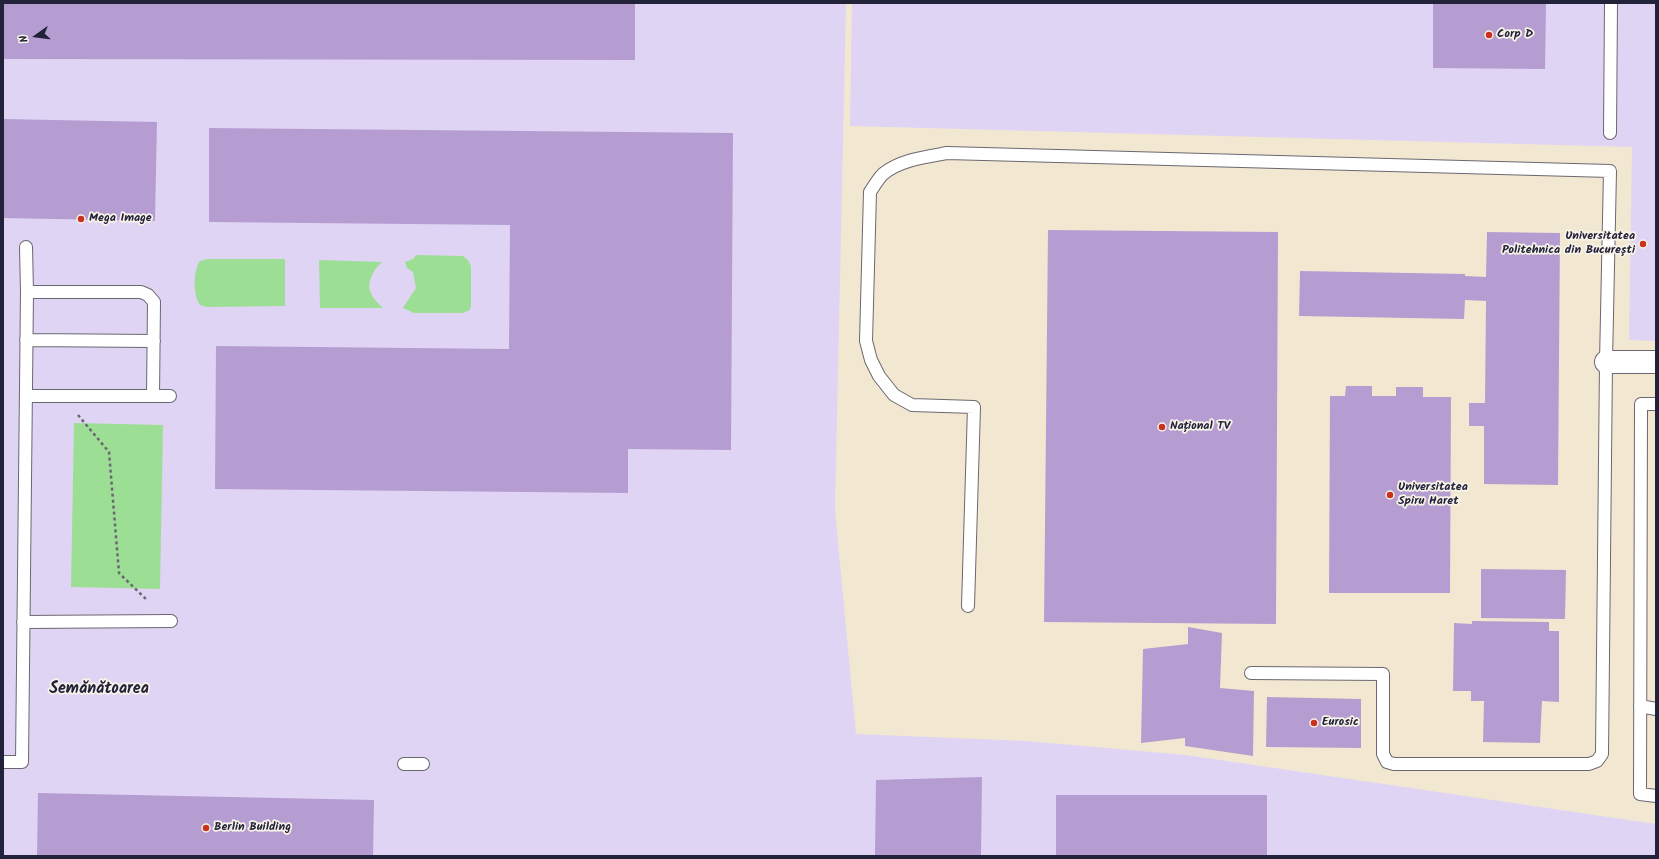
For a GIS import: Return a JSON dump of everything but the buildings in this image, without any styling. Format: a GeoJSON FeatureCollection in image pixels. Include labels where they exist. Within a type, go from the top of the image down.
{"type":"FeatureCollection","features":[{"type":"Feature","properties":{"kind":"street"},"geometry":{"type":"LineString","coordinates":[[1606,362],[1656,362]]}},
{"type":"Feature","properties":{"kind":"lane"},"geometry":{"type":"LineString","coordinates":[[1610,133],[1611,3]]}},
{"type":"Feature","properties":{"kind":"lane"},"geometry":{"type":"LineString","coordinates":[[968,606],[974,407],[912,405],[894,395],[879,376],[871,360],[866,341],[870,192],[882,174],[902,163],[923,157],[947,153],[1610,171],[1606,362],[1602,754],[1597,761],[1589,764],[1394,764],[1387,762],[1384,754],[1383,674],[1251,672]]}},
{"type":"Feature","properties":{"kind":"lane"},"geometry":{"type":"LineString","coordinates":[[3,762],[22,762],[27,292],[26,247]]}},
{"type":"Feature","properties":{"kind":"lane"},"geometry":{"type":"LineString","coordinates":[[27,292],[141,292],[148,295],[154,302],[153,396]]}},
{"type":"Feature","properties":{"kind":"lane"},"geometry":{"type":"LineString","coordinates":[[26,340],[154,341]]}},
{"type":"Feature","properties":{"kind":"lane"},"geometry":{"type":"LineString","coordinates":[[26,396],[170,396]]}},
{"type":"Feature","properties":{"kind":"lane"},"geometry":{"type":"LineString","coordinates":[[1656,404],[1641,404],[1640,706],[1640,794],[1656,796]]}},
{"type":"Feature","properties":{"kind":"lane"},"geometry":{"type":"LineString","coordinates":[[23,622],[171,621]]}},
{"type":"Feature","properties":{"kind":"lane"},"geometry":{"type":"LineString","coordinates":[[1640,706],[1656,709]]}},
{"type":"Feature","properties":{"kind":"lane"},"geometry":{"type":"LineString","coordinates":[[404,764],[423,764]]}},
{"type":"Feature","properties":{"kind":"path"},"geometry":{"type":"LineString","coordinates":[[76,396],[78,416],[109,452],[119,573],[171,621]]}},
{"type":"Feature","properties":{"kind":"shaded area"},"geometry":{"type":"Polygon","coordinates":[[[3,3],[846,3],[835,510],[856,734],[1027,741],[1186,755],[1656,824],[1656,856],[3,856],[3,3]]]}},
{"type":"Feature","properties":{"kind":"shaded area","name":"Universitatea Politehnica din București"},"geometry":{"type":"Polygon","coordinates":[[[852,3],[1656,3],[1656,341],[1629,340],[1632,147],[850,126],[852,3]]]}},
{"type":"Feature","properties":{"kind":"green space"},"geometry":{"type":"Polygon","coordinates":[[[416,255],[463,256],[468,260],[471,266],[470,310],[463,313],[414,313],[403,308],[416,288],[413,272],[407,268],[405,262],[413,259],[416,255]]]}},
{"type":"Feature","properties":{"kind":"green space"},"geometry":{"type":"Polygon","coordinates":[[[207,259],[285,259],[285,306],[207,307],[200,305],[196,295],[195,277],[200,261],[207,259]]]}},
{"type":"Feature","properties":{"kind":"green space"},"geometry":{"type":"Polygon","coordinates":[[[319,260],[382,262],[376,268],[369,284],[372,295],[383,308],[320,308],[319,260]]]}},
{"type":"Feature","properties":{"kind":"green space"},"geometry":{"type":"Polygon","coordinates":[[[74,423],[163,425],[160,589],[71,587],[74,423]]]}},
{"type":"Feature","properties":{"kind":"place","name":"Corp D"},"geometry":{"type":"Point","coordinates":[1489,35]}},
{"type":"Feature","properties":{"kind":"place","name":"Mega Image"},"geometry":{"type":"Point","coordinates":[81,219]}},
{"type":"Feature","properties":{"kind":"place","name":"Universitatea Politehnica din București"},"geometry":{"type":"Point","coordinates":[1643,244]}},
{"type":"Feature","properties":{"kind":"place","name":"Național TV"},"geometry":{"type":"Point","coordinates":[1162,427]}},
{"type":"Feature","properties":{"kind":"place","name":"Universitatea Spiru Haret"},"geometry":{"type":"Point","coordinates":[1390,495]}},
{"type":"Feature","properties":{"kind":"place","name":"Eurosic"},"geometry":{"type":"Point","coordinates":[1314,723]}},
{"type":"Feature","properties":{"kind":"place","name":"Berlin Building"},"geometry":{"type":"Point","coordinates":[206,828]}},
{"type":"Feature","properties":{"kind":"district","name":"Semănătoarea"},"geometry":{"type":"Point","coordinates":[99,690]}}]}
